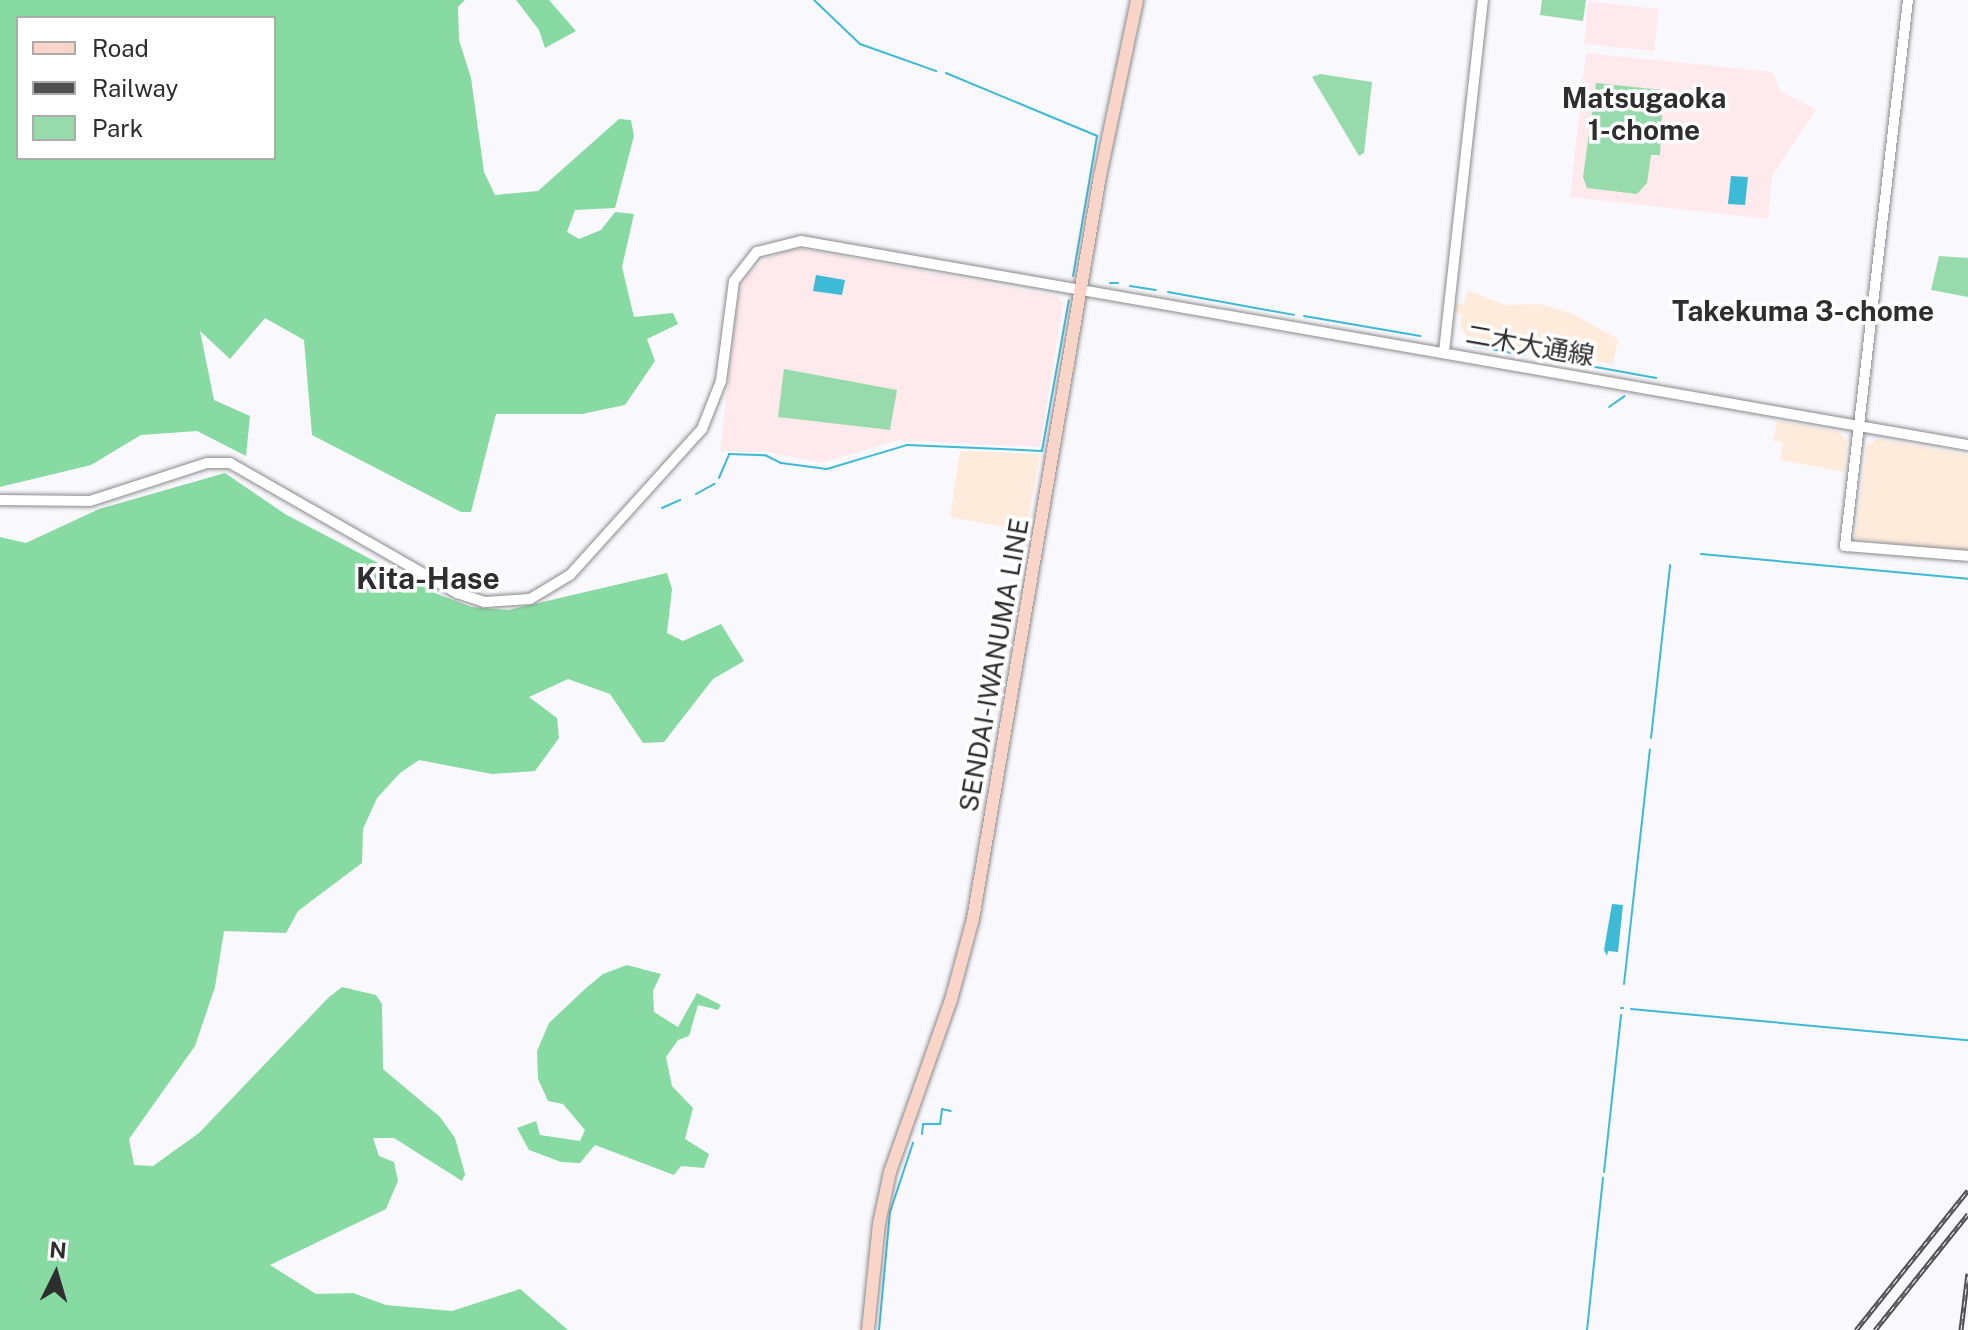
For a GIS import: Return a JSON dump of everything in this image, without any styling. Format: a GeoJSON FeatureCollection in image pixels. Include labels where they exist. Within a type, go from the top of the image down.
{"type":"FeatureCollection","features":[{"type":"Feature","properties":{"kind":"main road","name":"SENDAI-IWANUMA LINE"},"geometry":{"type":"LineString","coordinates":[[868,1330],[879,1224],[890,1172],[951,1000],[973,919],[1084,290],[1100,176],[1137,0]]}},
{"type":"Feature","properties":{"kind":"street"},"geometry":{"type":"LineString","coordinates":[[1444,352],[1483,0]]}},
{"type":"Feature","properties":{"kind":"street"},"geometry":{"type":"LineString","coordinates":[[1908,0],[1845,546],[1968,556]]}},
{"type":"Feature","properties":{"kind":"street","name":"二木大通線"},"geometry":{"type":"LineString","coordinates":[[0,500],[90,501],[207,463],[230,463],[457,593],[485,602],[519,602],[549,591],[570,575],[702,429],[721,381],[734,281],[757,252],[801,241],[1968,445]]}},
{"type":"Feature","properties":{"kind":"shaded area"},"geometry":{"type":"Polygon","coordinates":[[[1588,1],[1659,9],[1654,51],[1584,44],[1588,1]]]}},
{"type":"Feature","properties":{"kind":"shaded area"},"geometry":{"type":"Polygon","coordinates":[[[1586,53],[1773,72],[1780,91],[1816,109],[1772,176],[1768,219],[1570,197],[1586,53]]]}},
{"type":"Feature","properties":{"kind":"shaded area"},"geometry":{"type":"Polygon","coordinates":[[[797,248],[1056,296],[1063,303],[1040,447],[899,440],[822,463],[767,452],[720,451],[738,294],[749,273],[765,259],[797,248]]]}},
{"type":"Feature","properties":{"kind":"shaded area"},"geometry":{"type":"Polygon","coordinates":[[[1467,290],[1505,305],[1539,304],[1573,314],[1618,339],[1613,364],[1470,339],[1460,327],[1462,314],[1455,312],[1456,304],[1464,305],[1467,290]]]}},
{"type":"Feature","properties":{"kind":"shaded area"},"geometry":{"type":"Polygon","coordinates":[[[1777,421],[1839,432],[1847,442],[1844,472],[1780,460],[1783,442],[1773,441],[1777,421]]]}},
{"type":"Feature","properties":{"kind":"shaded area"},"geometry":{"type":"Polygon","coordinates":[[[1877,439],[1968,455],[1968,552],[1855,539],[1867,445],[1877,439]]]}},
{"type":"Feature","properties":{"kind":"shaded area"},"geometry":{"type":"Polygon","coordinates":[[[960,451],[1040,454],[1026,531],[950,517],[960,451]]]}},
{"type":"Feature","properties":{"kind":"green space"},"geometry":{"type":"Polygon","coordinates":[[[0,0],[465,0],[458,7],[459,40],[471,78],[484,172],[495,195],[538,191],[619,119],[631,120],[634,136],[615,208],[575,210],[567,232],[579,239],[601,230],[615,212],[634,214],[622,267],[634,317],[673,313],[678,324],[647,339],[655,361],[625,405],[582,414],[496,414],[471,512],[461,512],[312,435],[304,340],[265,318],[230,359],[200,331],[214,400],[250,416],[246,456],[197,431],[141,435],[91,465],[0,487],[0,0]]]}},
{"type":"Feature","properties":{"kind":"green space"},"geometry":{"type":"Polygon","coordinates":[[[516,0],[549,0],[576,31],[545,48],[539,30],[516,0]]]}},
{"type":"Feature","properties":{"kind":"green space"},"geometry":{"type":"Polygon","coordinates":[[[1542,0],[1586,0],[1583,21],[1540,15],[1542,0]]]}},
{"type":"Feature","properties":{"kind":"green space"},"geometry":{"type":"Polygon","coordinates":[[[1320,74],[1372,82],[1364,153],[1359,156],[1312,77],[1320,74]]]}},
{"type":"Feature","properties":{"kind":"green space"},"geometry":{"type":"Polygon","coordinates":[[[1596,83],[1663,90],[1660,155],[1651,155],[1647,183],[1637,194],[1587,188],[1583,177],[1596,83]]]}},
{"type":"Feature","properties":{"kind":"green space"},"geometry":{"type":"Polygon","coordinates":[[[1939,256],[1968,258],[1968,297],[1931,290],[1939,256]]]}},
{"type":"Feature","properties":{"kind":"green space"},"geometry":{"type":"Polygon","coordinates":[[[784,369],[897,390],[890,430],[778,417],[784,369]]]}},
{"type":"Feature","properties":{"kind":"green space"},"geometry":{"type":"Polygon","coordinates":[[[225,473],[285,514],[437,594],[472,607],[508,610],[667,573],[672,589],[667,633],[683,641],[721,624],[744,661],[713,679],[664,742],[643,743],[610,694],[568,679],[529,697],[557,718],[559,738],[535,771],[492,774],[419,760],[400,773],[377,798],[363,829],[362,863],[298,911],[286,933],[224,931],[215,987],[195,1046],[129,1139],[134,1165],[153,1166],[199,1133],[342,987],[376,995],[382,1004],[383,1069],[440,1117],[455,1138],[465,1174],[462,1181],[394,1138],[373,1138],[379,1156],[394,1162],[398,1181],[386,1209],[270,1265],[316,1294],[353,1293],[386,1305],[452,1311],[520,1289],[568,1330],[0,1330],[0,537],[26,543],[99,509],[225,473]]]}},
{"type":"Feature","properties":{"kind":"green space"},"geometry":{"type":"Polygon","coordinates":[[[627,965],[661,974],[653,991],[654,1012],[678,1027],[697,993],[721,1005],[718,1010],[698,1005],[689,1036],[678,1040],[666,1057],[672,1086],[693,1108],[685,1139],[709,1154],[704,1168],[681,1166],[674,1175],[595,1145],[580,1163],[561,1162],[529,1150],[517,1128],[536,1121],[540,1135],[580,1141],[585,1130],[563,1104],[548,1101],[538,1079],[537,1051],[549,1023],[603,974],[627,965]]]}},
{"type":"Feature","properties":{"kind":"water"},"geometry":{"type":"Polygon","coordinates":[[[1731,176],[1748,177],[1745,205],[1728,204],[1731,176]]]}},
{"type":"Feature","properties":{"kind":"water"},"geometry":{"type":"Polygon","coordinates":[[[816,275],[845,280],[842,295],[813,291],[816,275]]]}},
{"type":"Feature","properties":{"kind":"water"},"geometry":{"type":"Polygon","coordinates":[[[1612,904],[1623,905],[1618,952],[1608,951],[1607,956],[1604,950],[1612,904]]]}},
{"type":"Feature","properties":{"kind":"waterway"},"geometry":{"type":"LineString","coordinates":[[814,0],[860,44],[936,71]]}},
{"type":"Feature","properties":{"kind":"waterway"},"geometry":{"type":"LineString","coordinates":[[946,73],[1097,136],[1073,276]]}},
{"type":"Feature","properties":{"kind":"waterway"},"geometry":{"type":"LineString","coordinates":[[1110,283],[1118,283]]}},
{"type":"Feature","properties":{"kind":"waterway"},"geometry":{"type":"LineString","coordinates":[[1130,286],[1156,290]]}},
{"type":"Feature","properties":{"kind":"waterway"},"geometry":{"type":"LineString","coordinates":[[1168,292],[1294,315]]}},
{"type":"Feature","properties":{"kind":"waterway"},"geometry":{"type":"LineString","coordinates":[[719,478],[729,454],[765,455],[781,463],[827,469],[907,445],[1042,451],[1069,300]]}},
{"type":"Feature","properties":{"kind":"waterway"},"geometry":{"type":"LineString","coordinates":[[1304,316],[1420,336]]}},
{"type":"Feature","properties":{"kind":"waterway"},"geometry":{"type":"LineString","coordinates":[[1473,346],[1524,355]]}},
{"type":"Feature","properties":{"kind":"waterway"},"geometry":{"type":"LineString","coordinates":[[1546,358],[1656,378]]}},
{"type":"Feature","properties":{"kind":"waterway"},"geometry":{"type":"LineString","coordinates":[[1609,407],[1625,396]]}},
{"type":"Feature","properties":{"kind":"waterway"},"geometry":{"type":"LineString","coordinates":[[696,494],[714,484]]}},
{"type":"Feature","properties":{"kind":"waterway"},"geometry":{"type":"LineString","coordinates":[[662,508],[680,500]]}},
{"type":"Feature","properties":{"kind":"waterway"},"geometry":{"type":"LineString","coordinates":[[1701,554],[1968,579]]}},
{"type":"Feature","properties":{"kind":"waterway"},"geometry":{"type":"LineString","coordinates":[[1651,738],[1670,565]]}},
{"type":"Feature","properties":{"kind":"waterway"},"geometry":{"type":"LineString","coordinates":[[1624,984],[1650,749]]}},
{"type":"Feature","properties":{"kind":"waterway"},"geometry":{"type":"LineString","coordinates":[[1631,1009],[1968,1040]]}},
{"type":"Feature","properties":{"kind":"waterway"},"geometry":{"type":"LineString","coordinates":[[1604,1172],[1621,1015]]}},
{"type":"Feature","properties":{"kind":"waterway"},"geometry":{"type":"LineString","coordinates":[[922,1134],[923,1124],[940,1124],[942,1109],[951,1111]]}},
{"type":"Feature","properties":{"kind":"waterway"},"geometry":{"type":"LineString","coordinates":[[879,1330],[890,1212],[913,1143]]}},
{"type":"Feature","properties":{"kind":"waterway"},"geometry":{"type":"LineString","coordinates":[[1587,1330],[1603,1178]]}},
{"type":"Feature","properties":{"kind":"railway"},"geometry":{"type":"LineString","coordinates":[[1856,1330],[1968,1190]]}},
{"type":"Feature","properties":{"kind":"railway"},"geometry":{"type":"LineString","coordinates":[[1875,1330],[1968,1214]]}},
{"type":"Feature","properties":{"kind":"railway"},"geometry":{"type":"LineString","coordinates":[[1961,1330],[1968,1273]]}},
{"type":"Feature","properties":{"kind":"district","name":"Matsugaoka 1-chome"},"geometry":{"type":"Point","coordinates":[1644,114]}},
{"type":"Feature","properties":{"kind":"district","name":"Takekuma 3-chome"},"geometry":{"type":"Point","coordinates":[1803,311]}},
{"type":"Feature","properties":{"kind":"district","name":"Kita-Hase"},"geometry":{"type":"Point","coordinates":[428,578]}}]}
